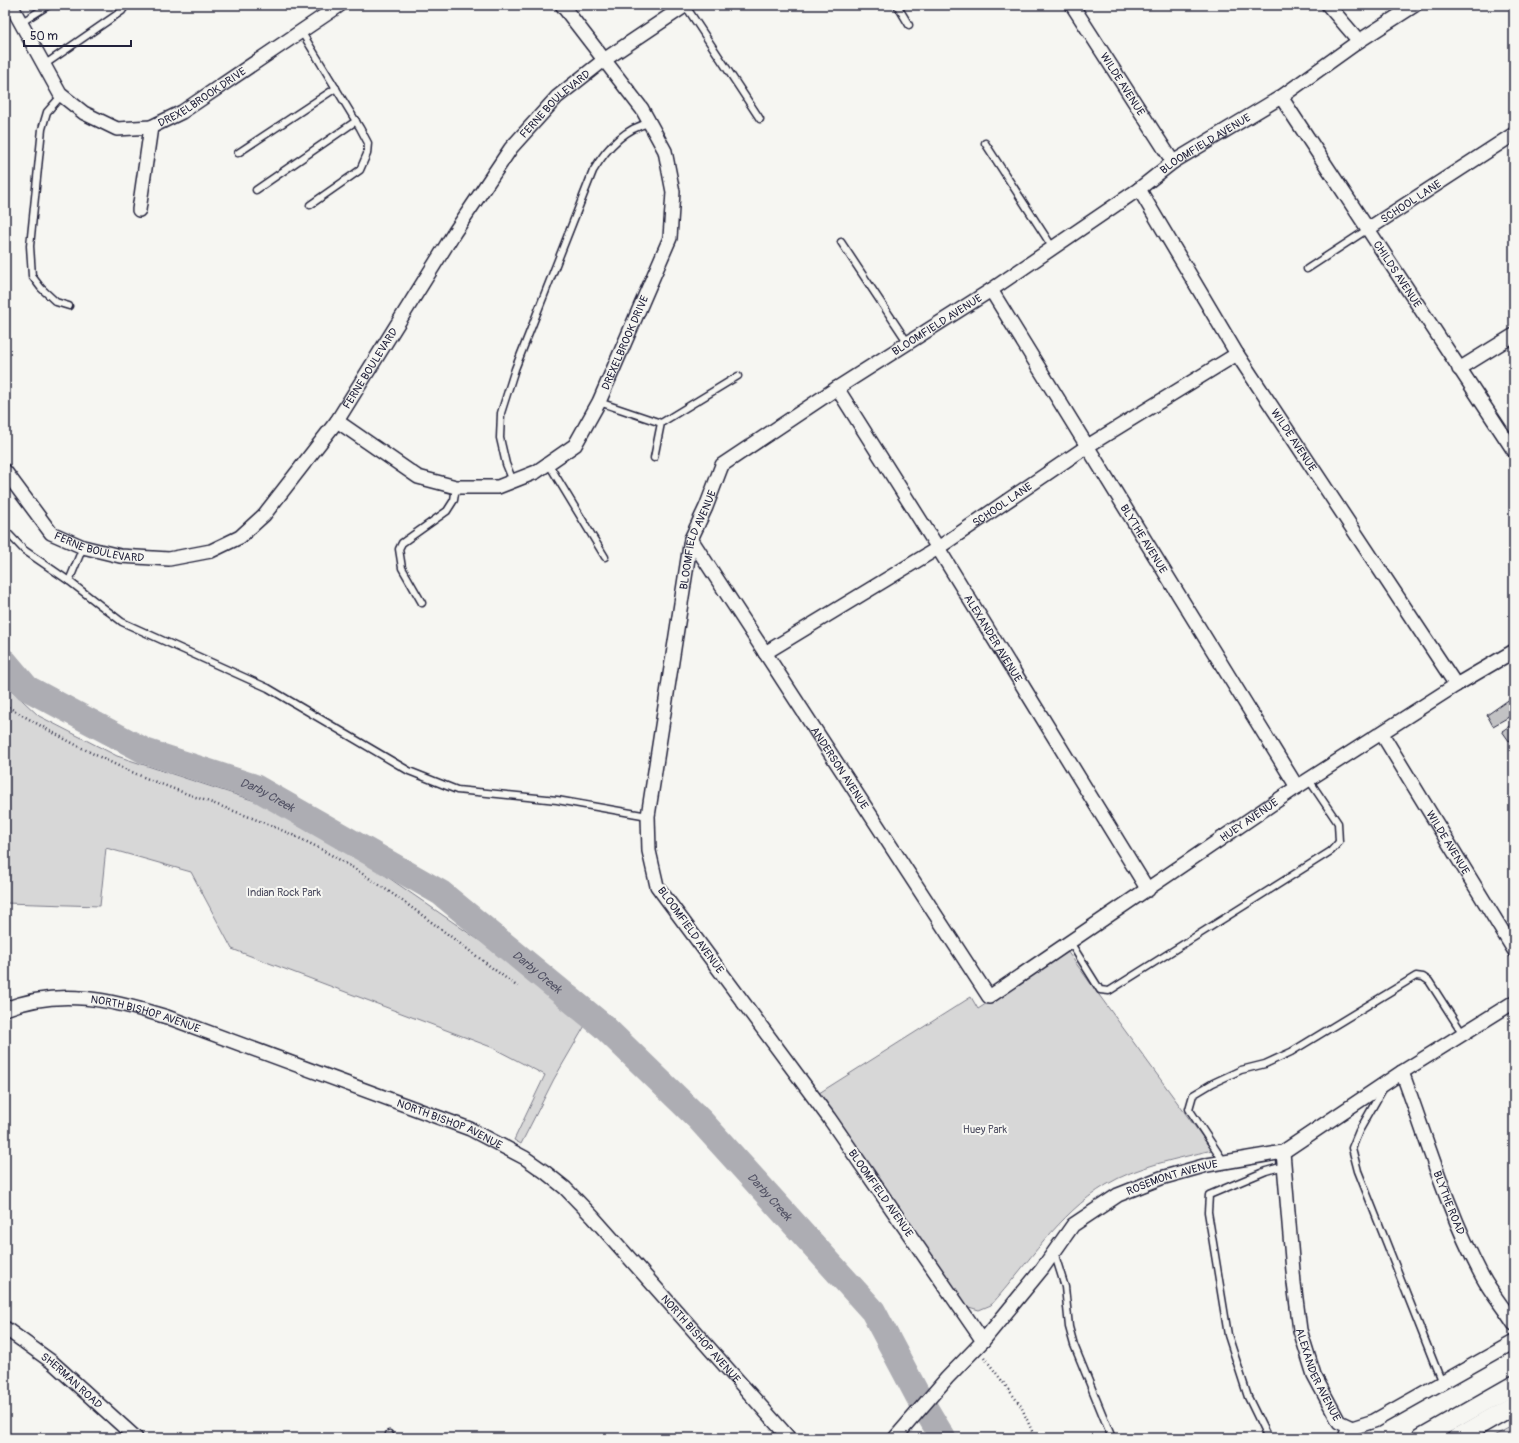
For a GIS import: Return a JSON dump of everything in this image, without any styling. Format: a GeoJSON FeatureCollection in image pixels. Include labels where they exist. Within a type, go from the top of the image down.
{"type":"FeatureCollection","features":[{"type":"Feature","properties":{"kind":"main road"},"geometry":{"type":"LineString","coordinates":[[1421,1438],[1514,1385]]}},
{"type":"Feature","properties":{"kind":"main road"},"geometry":{"type":"LineString","coordinates":[[1457,1438],[1514,1405]]}},
{"type":"Feature","properties":{"kind":"street","name":"DREXELBROOK DRIVE"},"geometry":{"type":"LineString","coordinates":[[11,5],[62,95],[84,113],[117,129],[151,127],[182,112],[340,5]]}},
{"type":"Feature","properties":{"kind":"street","name":"DREXELBROOK DRIVE"},"geometry":{"type":"LineString","coordinates":[[337,421],[418,477],[456,488],[498,487],[536,472],[575,445],[599,402],[670,238],[673,192],[665,151],[642,109],[562,5]]}},
{"type":"Feature","properties":{"kind":"street","name":"FERNE BOULEVARD"},"geometry":{"type":"LineString","coordinates":[[5,471],[51,533],[83,547],[120,556],[169,559],[211,551],[240,537],[264,514],[337,421],[454,234],[512,148],[557,97],[604,60],[686,5]]}},
{"type":"Feature","properties":{"kind":"street","name":"WILDE AVENUE"},"geometry":{"type":"LineString","coordinates":[[1072,5],[1173,162]]}},
{"type":"Feature","properties":{"kind":"street"},"geometry":{"type":"LineString","coordinates":[[1328,5],[1359,41]]}},
{"type":"Feature","properties":{"kind":"street","name":"BLOOMFIELD AVENUE"},"geometry":{"type":"LineString","coordinates":[[979,1344],[829,1118],[657,886],[650,850],[648,816],[691,539],[706,507],[722,465],[837,388],[991,290],[1139,189],[1173,162],[1281,97],[1359,41],[1415,5]]}},
{"type":"Feature","properties":{"kind":"street","name":"CHILDS AVENUE"},"geometry":{"type":"LineString","coordinates":[[1281,97],[1514,451]]}},
{"type":"Feature","properties":{"kind":"street"},"geometry":{"type":"LineString","coordinates":[[138,210],[151,127]]}},
{"type":"Feature","properties":{"kind":"street","name":"SCHOOL LANE"},"geometry":{"type":"LineString","coordinates":[[1368,229],[1514,134]]}},
{"type":"Feature","properties":{"kind":"street","name":"WILDE AVENUE"},"geometry":{"type":"LineString","coordinates":[[1139,189],[1237,354],[1456,685]]}},
{"type":"Feature","properties":{"kind":"street","name":"BLYTHE AVENUE"},"geometry":{"type":"LineString","coordinates":[[991,290],[1086,447],[1297,787]]}},
{"type":"Feature","properties":{"kind":"street"},"geometry":{"type":"LineString","coordinates":[[1459,369],[1514,335]]}},
{"type":"Feature","properties":{"kind":"street","name":"SCHOOL LANE"},"geometry":{"type":"LineString","coordinates":[[765,653],[938,548],[1086,447],[1237,354]]}},
{"type":"Feature","properties":{"kind":"street","name":"ALEXANDER AVENUE"},"geometry":{"type":"LineString","coordinates":[[837,388],[938,548],[1148,890]]}},
{"type":"Feature","properties":{"kind":"street","name":"ANDERSON AVENUE"},"geometry":{"type":"LineString","coordinates":[[691,539],[989,997]]}},
{"type":"Feature","properties":{"kind":"street","name":"HUEY AVENUE"},"geometry":{"type":"LineString","coordinates":[[989,997],[1297,787],[1382,734],[1456,685],[1514,651]]}},
{"type":"Feature","properties":{"kind":"street","name":"WILDE AVENUE"},"geometry":{"type":"LineString","coordinates":[[1382,734],[1514,950]]}},
{"type":"Feature","properties":{"kind":"street","name":"NORTH BISHOP AVENUE"},"geometry":{"type":"LineString","coordinates":[[5,1009],[37,1000],[66,998],[94,998],[122,1003],[167,1017],[470,1129],[525,1158],[565,1188],[593,1217],[789,1438]]}},
{"type":"Feature","properties":{"kind":"street","name":"ROSEMONT AVENUE"},"geometry":{"type":"LineString","coordinates":[[895,1438],[947,1378],[979,1344],[1054,1252],[1073,1225],[1118,1195],[1161,1178],[1224,1162],[1283,1152],[1402,1072],[1514,1002]]}},
{"type":"Feature","properties":{"kind":"street","name":"BLYTHE ROAD"},"geometry":{"type":"LineString","coordinates":[[1402,1072],[1439,1175],[1462,1232],[1482,1276],[1514,1324]]}},
{"type":"Feature","properties":{"kind":"street","name":"ALEXANDER AVENUE"},"geometry":{"type":"LineString","coordinates":[[1283,1152],[1294,1282],[1300,1330],[1314,1375],[1339,1422],[1352,1428],[1374,1421],[1514,1342]]}},
{"type":"Feature","properties":{"kind":"street","name":"SHERMAN ROAD"},"geometry":{"type":"LineString","coordinates":[[5,1328],[52,1362],[136,1438]]}},
{"type":"Feature","properties":{"kind":"lane"},"geometry":{"type":"LineString","coordinates":[[22,22],[48,5]]}},
{"type":"Feature","properties":{"kind":"lane"},"geometry":{"type":"LineString","coordinates":[[44,65],[122,11],[126,5]]}},
{"type":"Feature","properties":{"kind":"lane"},"geometry":{"type":"LineString","coordinates":[[686,5],[760,119]]}},
{"type":"Feature","properties":{"kind":"lane"},"geometry":{"type":"LineString","coordinates":[[897,5],[909,25]]}},
{"type":"Feature","properties":{"kind":"lane"},"geometry":{"type":"LineString","coordinates":[[300,32],[336,88],[368,143],[364,164],[360,170],[310,205]]}},
{"type":"Feature","properties":{"kind":"lane"},"geometry":{"type":"LineString","coordinates":[[238,153],[336,88]]}},
{"type":"Feature","properties":{"kind":"lane"},"geometry":{"type":"LineString","coordinates":[[62,95],[46,112],[42,129],[30,246],[32,276],[41,288],[56,302],[69,306]]}},
{"type":"Feature","properties":{"kind":"lane"},"geometry":{"type":"LineString","coordinates":[[256,190],[356,121]]}},
{"type":"Feature","properties":{"kind":"lane"},"geometry":{"type":"LineString","coordinates":[[513,481],[506,464],[500,438],[501,413],[515,369],[593,171],[603,153],[621,136],[638,126],[650,124]]}},
{"type":"Feature","properties":{"kind":"lane"},"geometry":{"type":"LineString","coordinates":[[985,144],[1053,248]]}},
{"type":"Feature","properties":{"kind":"lane","name":"SCHOOL LANE"},"geometry":{"type":"LineString","coordinates":[[1307,268],[1368,229]]}},
{"type":"Feature","properties":{"kind":"lane"},"geometry":{"type":"LineString","coordinates":[[841,242],[908,343]]}},
{"type":"Feature","properties":{"kind":"lane"},"geometry":{"type":"LineString","coordinates":[[654,458],[661,423],[738,376]]}},
{"type":"Feature","properties":{"kind":"lane"},"geometry":{"type":"LineString","coordinates":[[599,402],[661,423]]}},
{"type":"Feature","properties":{"kind":"lane"},"geometry":{"type":"LineString","coordinates":[[548,463],[605,557]]}},
{"type":"Feature","properties":{"kind":"lane"},"geometry":{"type":"LineString","coordinates":[[422,603],[402,568],[399,549],[402,543],[446,511],[454,500],[456,488]]}},
{"type":"Feature","properties":{"kind":"lane"},"geometry":{"type":"LineString","coordinates":[[5,530],[24,550],[69,581],[122,622],[268,688],[409,771],[457,790],[557,800],[648,816]]}},
{"type":"Feature","properties":{"kind":"lane"},"geometry":{"type":"LineString","coordinates":[[69,581],[83,547]]}},
{"type":"Feature","properties":{"kind":"lane"},"geometry":{"type":"LineString","coordinates":[[1070,942],[1100,990],[1109,991],[1331,851],[1339,842],[1338,823],[1309,780]]}},
{"type":"Feature","properties":{"kind":"lane"},"geometry":{"type":"LineString","coordinates":[[1224,1162],[1189,1109],[1193,1095],[1213,1082],[1241,1070],[1265,1064],[1292,1052],[1416,976],[1423,977],[1429,981],[1463,1034]]}},
{"type":"Feature","properties":{"kind":"lane"},"geometry":{"type":"LineString","coordinates":[[1387,1082],[1359,1131],[1352,1148],[1358,1170],[1442,1383]]}},
{"type":"Feature","properties":{"kind":"lane"},"geometry":{"type":"LineString","coordinates":[[1268,1438],[1248,1397],[1228,1335],[1209,1207],[1210,1195],[1266,1171],[1284,1166]]}},
{"type":"Feature","properties":{"kind":"lane"},"geometry":{"type":"LineString","coordinates":[[1054,1252],[1063,1279],[1069,1327],[1074,1345],[1112,1438]]}},
{"type":"Feature","properties":{"kind":"lane"},"geometry":{"type":"LineString","coordinates":[[1341,1438],[1346,1425]]}},
{"type":"Feature","properties":{"kind":"path"},"geometry":{"type":"LineString","coordinates":[[5,705],[62,739],[141,776],[244,814],[314,845],[361,872],[518,987]]}},
{"type":"Feature","properties":{"kind":"path"},"geometry":{"type":"LineString","coordinates":[[979,1344],[1021,1406],[1035,1438]]}},
{"type":"Feature","properties":{"kind":"green space","name":"Indian Rock Park"},"geometry":{"type":"Polygon","coordinates":[[[5,684],[39,716],[117,756],[298,815],[590,1017],[554,1079],[521,1144],[514,1140],[545,1075],[491,1047],[232,949],[191,872],[106,848],[100,906],[5,903],[5,684]]]}},
{"type":"Feature","properties":{"kind":"green space","name":"Huey Park"},"geometry":{"type":"Polygon","coordinates":[[[1067,951],[1212,1150],[1144,1168],[1118,1178],[1106,1185],[1073,1210],[1044,1240],[991,1305],[979,1310],[962,1305],[816,1095],[971,997],[978,1009],[1067,951]]]}},
{"type":"Feature","properties":{"kind":"green space"},"geometry":{"type":"Polygon","coordinates":[[[1514,1425],[1514,1438],[1490,1438],[1514,1425]]]}},
{"type":"Feature","properties":{"kind":"building"},"geometry":{"type":"Polygon","coordinates":[[[1514,696],[1514,714],[1493,726],[1487,715],[1514,696]]]}},
{"type":"Feature","properties":{"kind":"building"},"geometry":{"type":"Polygon","coordinates":[[[1514,723],[1514,738],[1509,741],[1502,731],[1514,723]]]}},
{"type":"Feature","properties":{"kind":"waterway","name":"Darby Creek"},"geometry":{"type":"LineString","coordinates":[[5,662],[27,688],[145,751],[255,787],[441,893],[603,1026],[700,1120],[873,1311],[919,1398],[943,1438]]}}]}
